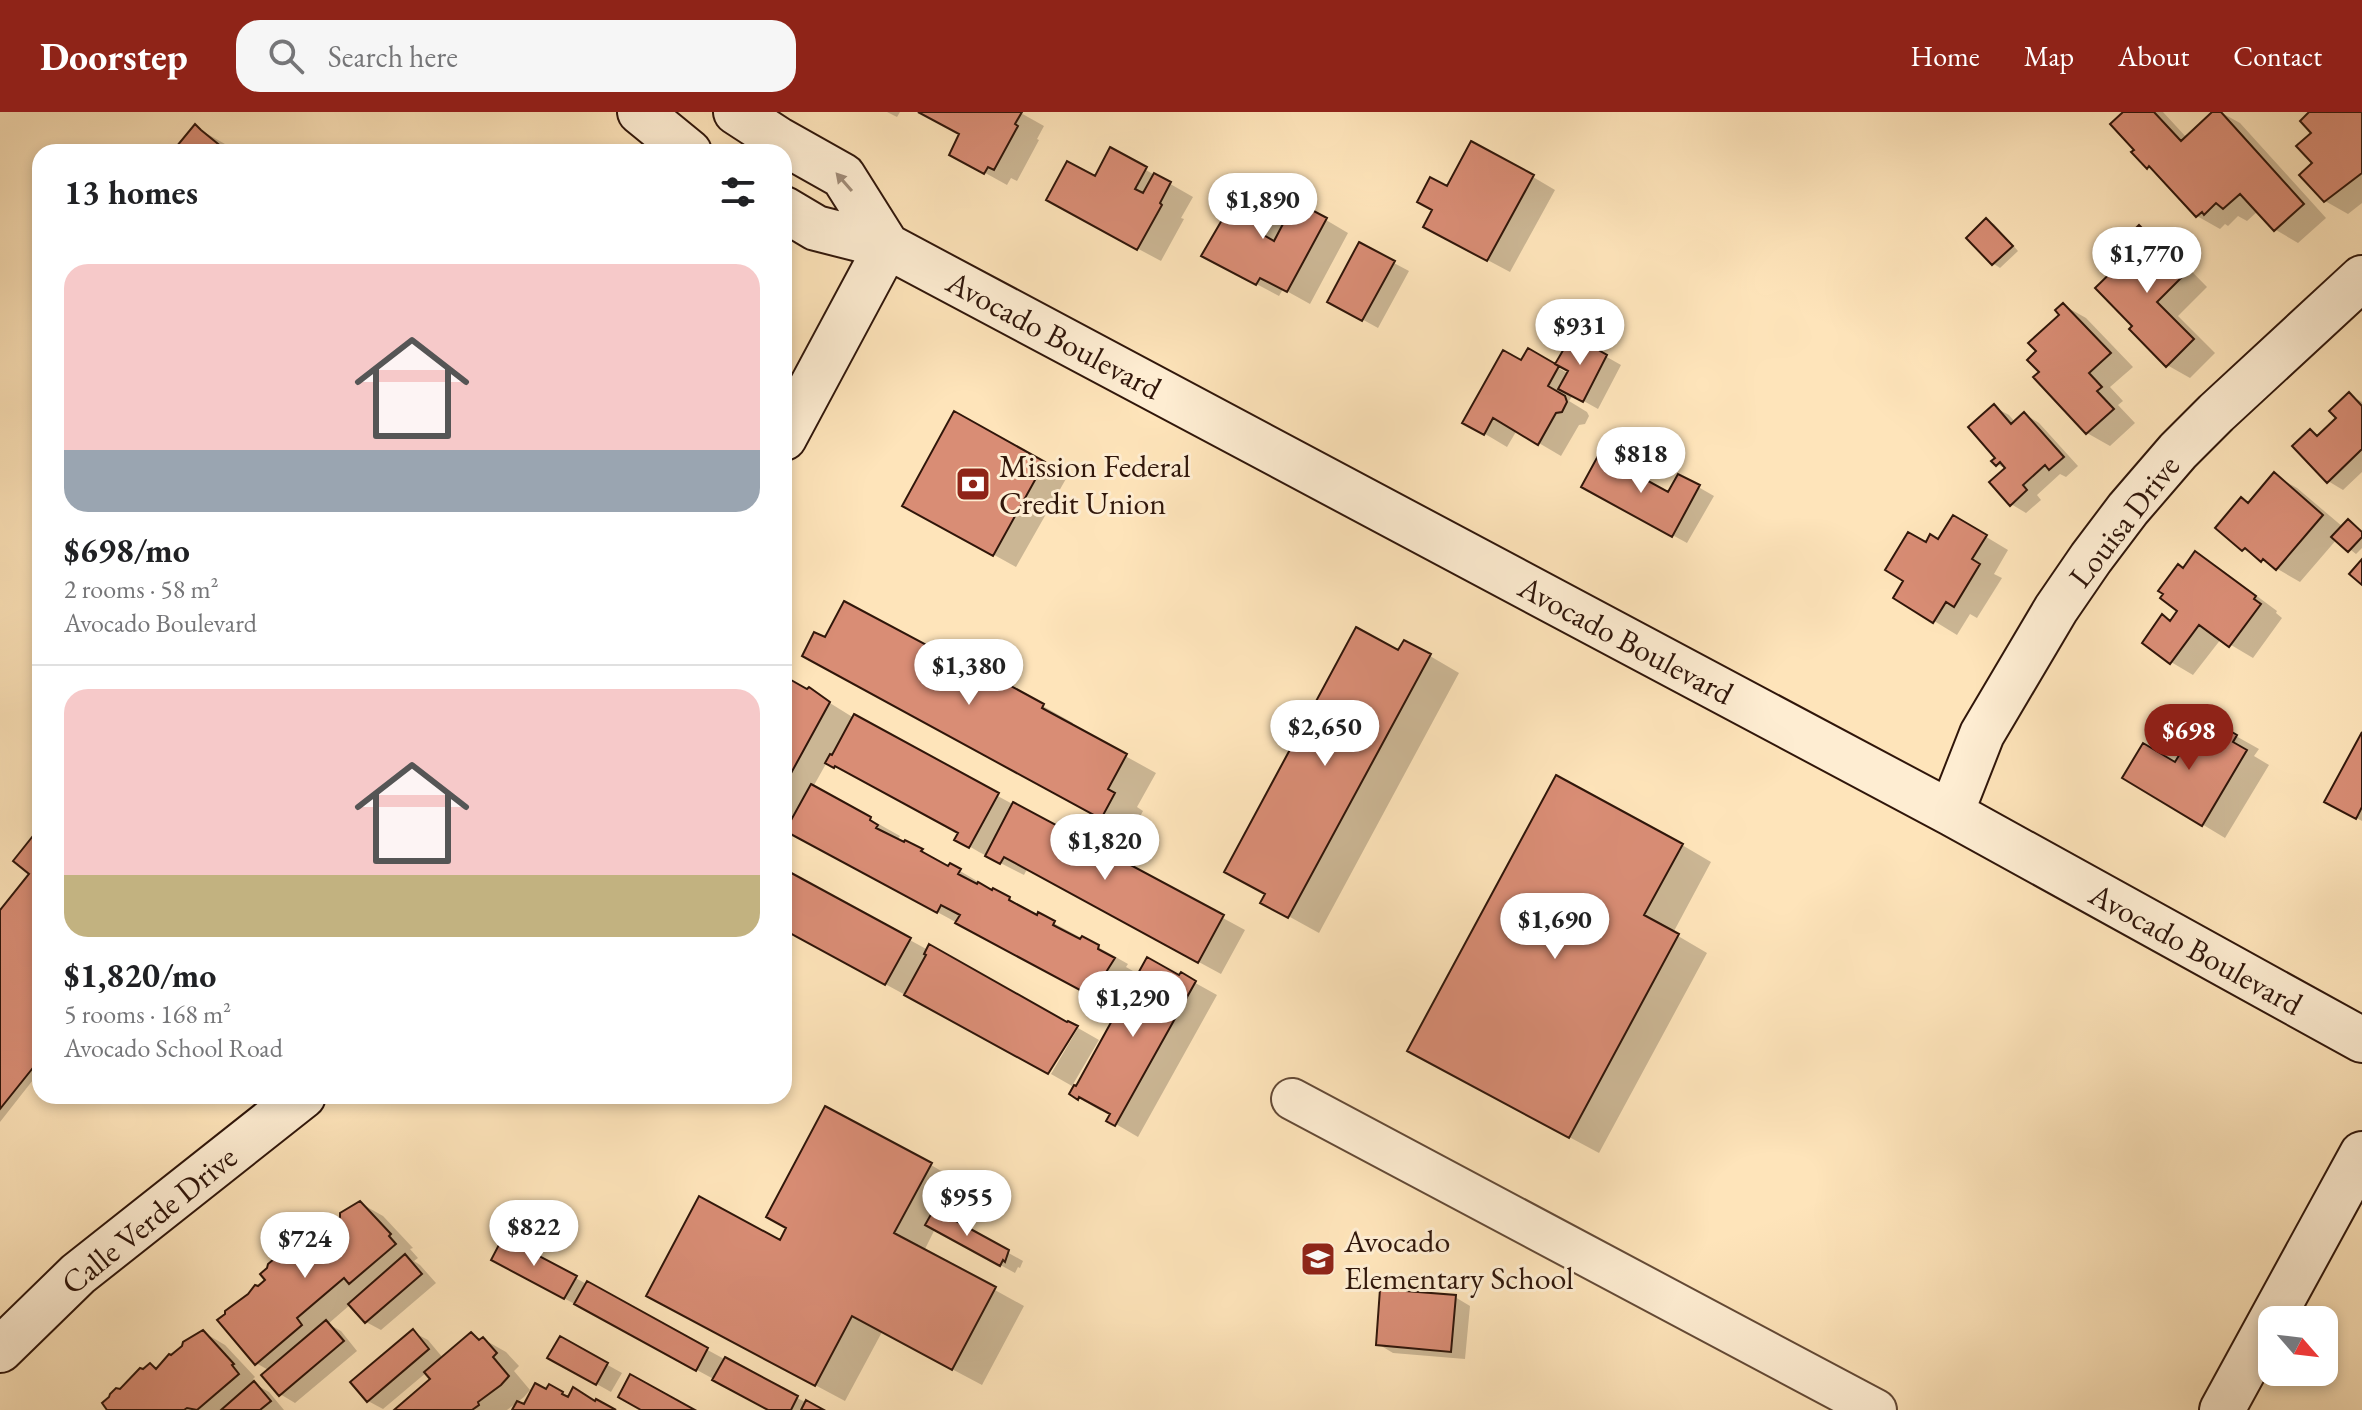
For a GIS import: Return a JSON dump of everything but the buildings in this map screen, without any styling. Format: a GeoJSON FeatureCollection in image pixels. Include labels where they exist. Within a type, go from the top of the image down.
{"type":"FeatureCollection","features":[{"type":"Feature","properties":{"kind":"main road"},"geometry":{"type":"LineString","coordinates":[[640,112],[679,144]]}},
{"type":"Feature","properties":{"kind":"main road","name":"Avocado Boulevard"},"geometry":{"type":"LineString","coordinates":[[736,112],[786,144]]}},
{"type":"Feature","properties":{"kind":"main road","name":"Avocado Boulevard"},"geometry":{"type":"LineString","coordinates":[[792,147],[843,176],[887,246]]}},
{"type":"Feature","properties":{"kind":"main road","name":"Avocado Boulevard"},"geometry":{"type":"LineString","coordinates":[[792,214],[816,228],[887,246],[1951,813],[2362,1040]]}},
{"type":"Feature","properties":{"kind":"main road"},"geometry":{"type":"LineString","coordinates":[[792,423],[887,246]]}},
{"type":"Feature","properties":{"kind":"main road","name":"Louisa Drive"},"geometry":{"type":"LineString","coordinates":[[1951,813],[1982,734],[2056,609],[2128,509],[2216,413],[2362,278]]}},
{"type":"Feature","properties":{"kind":"main road","name":"Calle Verde Drive"},"geometry":{"type":"LineString","coordinates":[[0,1350],[78,1274],[293,1104]]}},
{"type":"Feature","properties":{"kind":"main road"},"geometry":{"type":"LineString","coordinates":[[2222,1410],[2362,1154]]}},
{"type":"Feature","properties":{"kind":"street"},"geometry":{"type":"LineString","coordinates":[[1292,1099],[1876,1410]]}},
{"type":"Feature","properties":{"kind":"place","name":"Mission Federal Credit Union"},"geometry":{"type":"Point","coordinates":[973,484]}},
{"type":"Feature","properties":{"kind":"place","name":"Avocado Elementary School"},"geometry":{"type":"Point","coordinates":[1318,1259]}}]}
